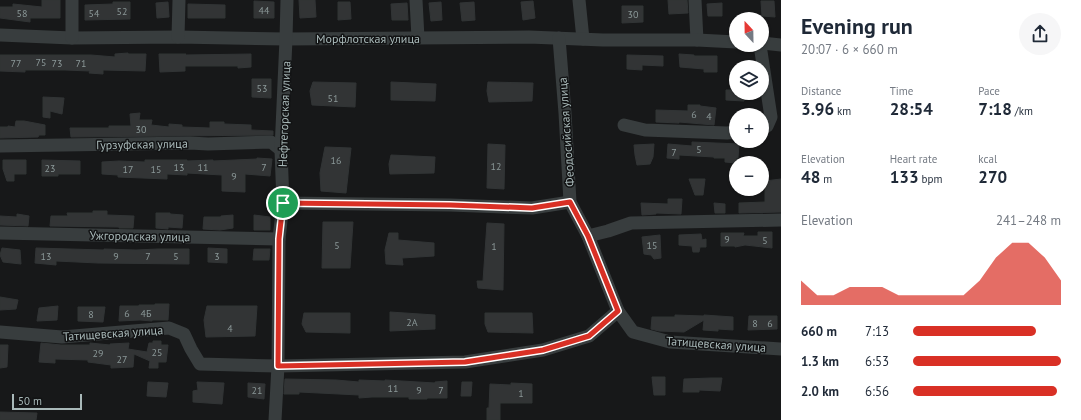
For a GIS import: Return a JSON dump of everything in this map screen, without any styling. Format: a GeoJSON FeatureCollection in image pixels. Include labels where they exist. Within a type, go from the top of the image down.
{"type":"FeatureCollection","features":[{"type":"Feature","properties":{"kind":"street"},"geometry":{"type":"LineString","coordinates":[[72,0],[72,38]]}},
{"type":"Feature","properties":{"kind":"street"},"geometry":{"type":"LineString","coordinates":[[178,37],[179,0]]}},
{"type":"Feature","properties":{"kind":"street","name":"Нефтегорская улица"},"geometry":{"type":"LineString","coordinates":[[276,420],[279,239],[283,203],[281,150],[286,39],[286,0]]}},
{"type":"Feature","properties":{"kind":"street"},"geometry":{"type":"LineString","coordinates":[[416,0],[418,38]]}},
{"type":"Feature","properties":{"kind":"street"},"geometry":{"type":"LineString","coordinates":[[579,0],[583,39]]}},
{"type":"Feature","properties":{"kind":"street"},"geometry":{"type":"LineString","coordinates":[[695,0],[697,40]]}},
{"type":"Feature","properties":{"kind":"street","name":"Морфлотская улица"},"geometry":{"type":"LineString","coordinates":[[0,35],[72,38],[559,38],[729,42]]}},
{"type":"Feature","properties":{"kind":"street","name":"Феодосийская улица"},"geometry":{"type":"LineString","coordinates":[[559,38],[570,202],[588,236],[618,311]]}},
{"type":"Feature","properties":{"kind":"street"},"geometry":{"type":"LineString","coordinates":[[769,44],[781,45]]}},
{"type":"Feature","properties":{"kind":"street"},"geometry":{"type":"LineString","coordinates":[[762,52],[771,117],[769,123]]}},
{"type":"Feature","properties":{"kind":"street"},"geometry":{"type":"LineString","coordinates":[[624,125],[644,130],[729,133]]}},
{"type":"Feature","properties":{"kind":"street","name":"Гурзуфская улица"},"geometry":{"type":"LineString","coordinates":[[0,146],[271,142],[281,150]]}},
{"type":"Feature","properties":{"kind":"street"},"geometry":{"type":"LineString","coordinates":[[283,203],[450,205],[532,208],[570,202]]}},
{"type":"Feature","properties":{"kind":"street"},"geometry":{"type":"LineString","coordinates":[[588,236],[608,232],[631,223],[781,220]]}},
{"type":"Feature","properties":{"kind":"street","name":"Ужгородская улица"},"geometry":{"type":"LineString","coordinates":[[0,233],[279,239]]}},
{"type":"Feature","properties":{"kind":"street","name":"Татищевская улица"},"geometry":{"type":"LineString","coordinates":[[0,332],[62,337],[169,328],[184,334],[190,348],[200,364],[278,366],[465,362],[543,350],[589,336],[618,311],[633,332],[670,342],[781,349]]}},
{"type":"Feature","properties":{"kind":"building"},"geometry":{"type":"Polygon","coordinates":[[[42,0],[60,0],[60,18],[30,18],[30,22],[0,18],[0,7],[13,7],[13,4],[42,7],[42,0]]]}},
{"type":"Feature","properties":{"kind":"building"},"geometry":{"type":"Polygon","coordinates":[[[299,0],[315,0],[316,17],[300,18],[299,0]]]}},
{"type":"Feature","properties":{"kind":"building"},"geometry":{"type":"Polygon","coordinates":[[[668,0],[687,0],[688,13],[669,14],[668,0]]]}},
{"type":"Feature","properties":{"kind":"building"},"geometry":{"type":"Polygon","coordinates":[[[254,1],[274,2],[274,18],[254,18],[254,1]]]}},
{"type":"Feature","properties":{"kind":"building"},"geometry":{"type":"Polygon","coordinates":[[[533,1],[535,18],[523,20],[521,2],[533,1]]]}},
{"type":"Feature","properties":{"kind":"building"},"geometry":{"type":"Polygon","coordinates":[[[761,1],[774,1],[775,17],[769,17],[769,12],[762,12],[761,1]]]}},
{"type":"Feature","properties":{"kind":"building"},"geometry":{"type":"Polygon","coordinates":[[[113,2],[130,2],[130,19],[85,20],[85,5],[113,4],[113,2]]]}},
{"type":"Feature","properties":{"kind":"building"},"geometry":{"type":"Polygon","coordinates":[[[168,2],[169,17],[157,18],[156,3],[168,2]]]}},
{"type":"Feature","properties":{"kind":"building"},"geometry":{"type":"Polygon","coordinates":[[[338,2],[350,2],[351,19],[338,20],[338,2]]]}},
{"type":"Feature","properties":{"kind":"building"},"geometry":{"type":"Polygon","coordinates":[[[441,2],[442,20],[431,21],[429,3],[441,2]]]}},
{"type":"Feature","properties":{"kind":"building"},"geometry":{"type":"Polygon","coordinates":[[[474,2],[475,20],[462,21],[460,3],[474,2]]]}},
{"type":"Feature","properties":{"kind":"building"},"geometry":{"type":"Polygon","coordinates":[[[407,3],[408,20],[392,20],[391,4],[407,3]]]}},
{"type":"Feature","properties":{"kind":"building"},"geometry":{"type":"Polygon","coordinates":[[[722,3],[722,16],[708,16],[707,4],[722,3]]]}},
{"type":"Feature","properties":{"kind":"building"},"geometry":{"type":"Polygon","coordinates":[[[188,4],[225,5],[225,18],[188,18],[188,4]]]}},
{"type":"Feature","properties":{"kind":"building"},"geometry":{"type":"Polygon","coordinates":[[[622,6],[643,6],[643,22],[622,23],[622,6]]]}},
{"type":"Feature","properties":{"kind":"building"},"geometry":{"type":"Polygon","coordinates":[[[115,54],[146,54],[145,71],[103,70],[103,74],[89,73],[90,71],[65,70],[25,70],[25,72],[0,71],[0,55],[91,55],[115,57],[115,54]]]}},
{"type":"Feature","properties":{"kind":"building"},"geometry":{"type":"Polygon","coordinates":[[[159,54],[251,54],[251,67],[185,66],[185,71],[160,72],[159,54]]]}},
{"type":"Feature","properties":{"kind":"building"},"geometry":{"type":"Polygon","coordinates":[[[679,54],[694,56],[717,56],[717,72],[704,72],[704,69],[680,67],[679,54]]]}},
{"type":"Feature","properties":{"kind":"building"},"geometry":{"type":"Polygon","coordinates":[[[627,55],[663,56],[663,66],[642,65],[642,70],[627,69],[627,55]]]}},
{"type":"Feature","properties":{"kind":"building"},"geometry":{"type":"Polygon","coordinates":[[[252,79],[271,79],[271,98],[252,97],[252,79]]]}},
{"type":"Feature","properties":{"kind":"building"},"geometry":{"type":"Polygon","coordinates":[[[313,82],[356,83],[355,107],[312,105],[310,91],[313,82]]]}},
{"type":"Feature","properties":{"kind":"building"},"geometry":{"type":"Polygon","coordinates":[[[391,82],[436,84],[435,101],[391,100],[391,82]]]}},
{"type":"Feature","properties":{"kind":"building"},"geometry":{"type":"Polygon","coordinates":[[[488,82],[533,83],[532,101],[489,102],[487,91],[488,82]]]}},
{"type":"Feature","properties":{"kind":"building"},"geometry":{"type":"Polygon","coordinates":[[[726,90],[729,90],[729,100],[744,101],[726,100],[726,90]]]}},
{"type":"Feature","properties":{"kind":"building"},"geometry":{"type":"Polygon","coordinates":[[[43,97],[64,98],[62,114],[50,111],[50,118],[43,117],[43,97]]]}},
{"type":"Feature","properties":{"kind":"building"},"geometry":{"type":"Polygon","coordinates":[[[688,105],[700,105],[716,108],[714,125],[656,122],[656,110],[688,111],[688,105]]]}},
{"type":"Feature","properties":{"kind":"building"},"geometry":{"type":"Polygon","coordinates":[[[140,113],[139,120],[152,120],[151,125],[169,127],[169,124],[182,125],[182,127],[210,128],[210,122],[224,122],[224,124],[251,125],[251,130],[273,131],[273,135],[71,137],[70,128],[109,128],[109,126],[131,126],[130,114],[140,113]]]}},
{"type":"Feature","properties":{"kind":"building"},"geometry":{"type":"Polygon","coordinates":[[[16,121],[45,125],[45,135],[39,135],[38,137],[0,138],[0,127],[15,127],[16,121]]]}},
{"type":"Feature","properties":{"kind":"building"},"geometry":{"type":"Polygon","coordinates":[[[692,142],[729,144],[729,148],[739,148],[738,156],[729,156],[729,162],[725,162],[725,158],[714,157],[679,155],[679,159],[667,158],[668,144],[692,146],[692,142]]]}},
{"type":"Feature","properties":{"kind":"building"},"geometry":{"type":"Polygon","coordinates":[[[488,144],[505,145],[504,189],[487,188],[488,144]]]}},
{"type":"Feature","properties":{"kind":"building"},"geometry":{"type":"Polygon","coordinates":[[[654,144],[653,157],[650,164],[637,165],[634,145],[654,144]]]}},
{"type":"Feature","properties":{"kind":"building"},"geometry":{"type":"Polygon","coordinates":[[[325,147],[351,148],[346,193],[321,191],[320,173],[325,147]]]}},
{"type":"Feature","properties":{"kind":"building"},"geometry":{"type":"Polygon","coordinates":[[[391,155],[435,157],[434,173],[390,174],[389,164],[391,155]]]}},
{"type":"Feature","properties":{"kind":"building"},"geometry":{"type":"Polygon","coordinates":[[[257,158],[272,159],[270,176],[245,174],[245,192],[222,191],[222,175],[187,173],[187,175],[167,174],[167,179],[118,177],[118,175],[102,174],[102,162],[145,162],[145,160],[213,161],[257,158]]]}},
{"type":"Feature","properties":{"kind":"building"},"geometry":{"type":"Polygon","coordinates":[[[3,160],[26,160],[26,174],[14,174],[14,181],[7,181],[3,169],[3,160]]]}},
{"type":"Feature","properties":{"kind":"building"},"geometry":{"type":"Polygon","coordinates":[[[42,160],[80,161],[80,174],[42,176],[42,160]]]}},
{"type":"Feature","properties":{"kind":"building"},"geometry":{"type":"Polygon","coordinates":[[[689,179],[705,179],[703,195],[695,195],[689,179]]]}},
{"type":"Feature","properties":{"kind":"building"},"geometry":{"type":"Polygon","coordinates":[[[781,179],[781,212],[739,213],[739,203],[765,202],[765,196],[769,196],[769,180],[781,179]]]}},
{"type":"Feature","properties":{"kind":"building"},"geometry":{"type":"Polygon","coordinates":[[[668,199],[682,199],[681,214],[656,213],[642,215],[641,203],[668,204],[668,199]]]}},
{"type":"Feature","properties":{"kind":"building"},"geometry":{"type":"Polygon","coordinates":[[[714,203],[725,204],[725,213],[715,213],[714,203]]]}},
{"type":"Feature","properties":{"kind":"building"},"geometry":{"type":"Polygon","coordinates":[[[93,211],[107,211],[107,215],[134,216],[133,228],[50,226],[51,216],[68,216],[67,213],[93,213],[93,211]]]}},
{"type":"Feature","properties":{"kind":"building"},"geometry":{"type":"Polygon","coordinates":[[[156,213],[183,215],[182,228],[156,228],[156,213]]]}},
{"type":"Feature","properties":{"kind":"building"},"geometry":{"type":"Polygon","coordinates":[[[17,214],[29,216],[28,226],[0,225],[0,216],[17,217],[17,214]]]}},
{"type":"Feature","properties":{"kind":"building"},"geometry":{"type":"Polygon","coordinates":[[[233,215],[233,228],[220,230],[203,229],[204,217],[233,215]]]}},
{"type":"Feature","properties":{"kind":"building"},"geometry":{"type":"Polygon","coordinates":[[[254,215],[270,217],[270,230],[254,230],[254,215]]]}},
{"type":"Feature","properties":{"kind":"building"},"geometry":{"type":"Polygon","coordinates":[[[323,222],[353,222],[350,268],[322,268],[323,222]]]}},
{"type":"Feature","properties":{"kind":"building"},"geometry":{"type":"Polygon","coordinates":[[[487,223],[504,224],[503,290],[478,288],[477,281],[483,281],[487,223]]]}},
{"type":"Feature","properties":{"kind":"building"},"geometry":{"type":"Polygon","coordinates":[[[758,232],[772,232],[772,248],[745,245],[735,247],[721,246],[721,233],[744,233],[743,236],[758,236],[758,232]]]}},
{"type":"Feature","properties":{"kind":"building"},"geometry":{"type":"Polygon","coordinates":[[[389,233],[398,233],[398,240],[434,243],[434,256],[402,258],[403,265],[386,264],[385,250],[389,233]]]}},
{"type":"Feature","properties":{"kind":"building"},"geometry":{"type":"Polygon","coordinates":[[[701,234],[702,240],[706,239],[706,247],[700,247],[699,252],[693,252],[692,246],[679,245],[679,235],[701,234]]]}},
{"type":"Feature","properties":{"kind":"building"},"geometry":{"type":"Polygon","coordinates":[[[660,235],[661,258],[654,259],[651,255],[644,254],[642,237],[660,235]]]}},
{"type":"Feature","properties":{"kind":"building"},"geometry":{"type":"Polygon","coordinates":[[[2,248],[20,250],[21,264],[3,262],[0,255],[2,248]]]}},
{"type":"Feature","properties":{"kind":"building"},"geometry":{"type":"Polygon","coordinates":[[[36,248],[104,250],[189,249],[189,264],[56,261],[56,265],[35,263],[36,248]]]}},
{"type":"Feature","properties":{"kind":"building"},"geometry":{"type":"Polygon","coordinates":[[[208,248],[227,249],[227,263],[208,262],[208,248]]]}},
{"type":"Feature","properties":{"kind":"building"},"geometry":{"type":"Polygon","coordinates":[[[254,249],[270,249],[269,260],[253,260],[254,249]]]}},
{"type":"Feature","properties":{"kind":"building"},"geometry":{"type":"Polygon","coordinates":[[[0,297],[18,300],[16,309],[0,310],[0,297]]]}},
{"type":"Feature","properties":{"kind":"building"},"geometry":{"type":"Polygon","coordinates":[[[169,304],[168,320],[119,321],[120,306],[169,304]]]}},
{"type":"Feature","properties":{"kind":"building"},"geometry":{"type":"Polygon","coordinates":[[[58,306],[57,320],[37,321],[39,308],[58,306]]]}},
{"type":"Feature","properties":{"kind":"building"},"geometry":{"type":"Polygon","coordinates":[[[207,306],[257,306],[255,336],[206,337],[204,320],[207,306]]]}},
{"type":"Feature","properties":{"kind":"building"},"geometry":{"type":"Polygon","coordinates":[[[78,307],[105,307],[103,322],[78,321],[78,307]]]}},
{"type":"Feature","properties":{"kind":"building"},"geometry":{"type":"Polygon","coordinates":[[[390,312],[435,315],[435,329],[390,331],[390,312]]]}},
{"type":"Feature","properties":{"kind":"building"},"geometry":{"type":"Polygon","coordinates":[[[304,313],[350,313],[350,333],[306,332],[302,324],[304,313]]]}},
{"type":"Feature","properties":{"kind":"building"},"geometry":{"type":"Polygon","coordinates":[[[485,313],[532,313],[533,333],[488,332],[485,324],[485,313]]]}},
{"type":"Feature","properties":{"kind":"building"},"geometry":{"type":"Polygon","coordinates":[[[675,315],[733,317],[733,330],[703,330],[704,320],[684,332],[659,331],[651,329],[652,317],[675,317],[675,315]]]}},
{"type":"Feature","properties":{"kind":"building"},"geometry":{"type":"Polygon","coordinates":[[[749,316],[777,316],[777,329],[748,330],[749,316]]]}},
{"type":"Feature","properties":{"kind":"building"},"geometry":{"type":"Polygon","coordinates":[[[153,341],[161,341],[161,345],[168,345],[166,362],[158,362],[158,368],[149,368],[150,361],[134,354],[133,367],[111,368],[111,365],[88,362],[88,360],[55,359],[55,363],[39,362],[41,343],[90,345],[90,343],[110,345],[129,343],[128,349],[147,352],[149,343],[153,343],[153,341]]]}},
{"type":"Feature","properties":{"kind":"building"},"geometry":{"type":"Polygon","coordinates":[[[0,345],[8,345],[7,367],[0,368],[0,345]]]}},
{"type":"Feature","properties":{"kind":"building"},"geometry":{"type":"Polygon","coordinates":[[[652,377],[665,377],[665,395],[654,395],[652,377]]]}},
{"type":"Feature","properties":{"kind":"building"},"geometry":{"type":"Polygon","coordinates":[[[722,378],[720,391],[699,390],[699,392],[683,392],[684,379],[722,378]]]}},
{"type":"Feature","properties":{"kind":"building"},"geometry":{"type":"Polygon","coordinates":[[[285,379],[359,382],[359,380],[385,380],[435,383],[447,381],[447,398],[359,398],[359,395],[299,392],[299,394],[284,394],[285,379]]]}},
{"type":"Feature","properties":{"kind":"building"},"geometry":{"type":"Polygon","coordinates":[[[148,382],[168,383],[166,397],[147,396],[148,382]]]}},
{"type":"Feature","properties":{"kind":"building"},"geometry":{"type":"Polygon","coordinates":[[[197,382],[224,383],[222,404],[193,402],[193,391],[198,390],[197,382]]]}},
{"type":"Feature","properties":{"kind":"building"},"geometry":{"type":"Polygon","coordinates":[[[462,382],[472,382],[471,396],[461,396],[462,382]]]}},
{"type":"Feature","properties":{"kind":"building"},"geometry":{"type":"Polygon","coordinates":[[[248,383],[265,384],[264,399],[248,397],[248,383]]]}},
{"type":"Feature","properties":{"kind":"building"},"geometry":{"type":"Polygon","coordinates":[[[511,383],[532,384],[532,403],[500,403],[500,420],[487,420],[490,384],[511,385],[511,383]]]}},
{"type":"Feature","properties":{"kind":"building"},"geometry":{"type":"Polygon","coordinates":[[[0,412],[37,413],[36,420],[0,420],[0,412]]]}},
{"type":"Feature","properties":{"kind":"route"},"geometry":{"type":"LineString","coordinates":[[570,202],[588,236],[618,311],[589,336],[543,350],[465,362],[278,366],[279,239],[283,203],[450,205],[532,208],[570,202]]}}]}
